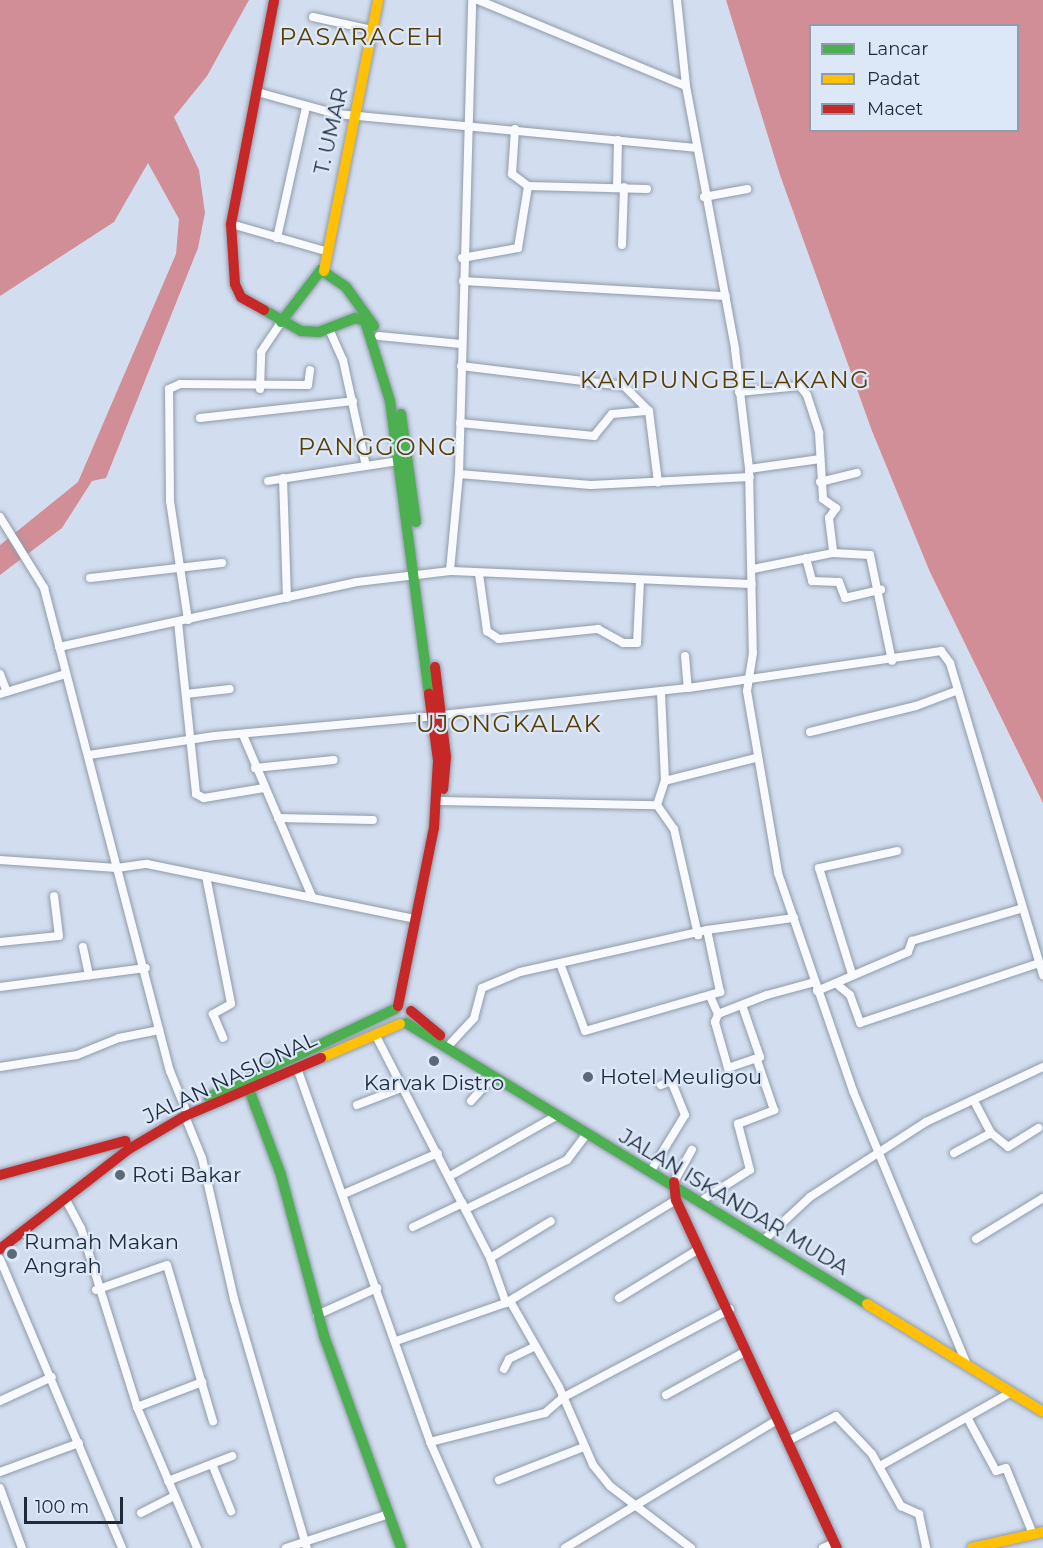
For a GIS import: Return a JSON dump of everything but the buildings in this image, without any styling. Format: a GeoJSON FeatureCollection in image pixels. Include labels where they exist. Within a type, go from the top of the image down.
{"type":"FeatureCollection","features":[{"type":"Feature","properties":{"kind":"main road"},"geometry":{"type":"LineString","coordinates":[[274,0],[231,224],[238,294],[281,322],[307,333],[329,329],[355,318],[367,324],[390,401],[418,575],[437,716],[447,766],[440,801],[442,820],[403,1008],[403,1024]]}},
{"type":"Feature","properties":{"kind":"main road","name":"T. UMAR"},"geometry":{"type":"LineString","coordinates":[[324,271],[325,251],[356,113],[378,0]]}},
{"type":"Feature","properties":{"kind":"main road"},"geometry":{"type":"LineString","coordinates":[[281,322],[318,272],[324,271],[355,297],[379,336],[407,447],[418,575]]}},
{"type":"Feature","properties":{"kind":"main road"},"geometry":{"type":"LineString","coordinates":[[403,1024],[414,919],[436,811],[437,716]]}},
{"type":"Feature","properties":{"kind":"main road","name":"JALAN ISKANDAR MUDA"},"geometry":{"type":"LineString","coordinates":[[403,1008],[451,1043],[652,1169],[672,1185],[704,1199],[1043,1412]]}},
{"type":"Feature","properties":{"kind":"main road","name":"JALAN NASIONAL"},"geometry":{"type":"LineString","coordinates":[[0,1239],[125,1141],[403,1008]]}},
{"type":"Feature","properties":{"kind":"main road","name":"JALAN ISKANDAR MUDA"},"geometry":{"type":"LineString","coordinates":[[403,1024],[965,1362],[1043,1404]]}},
{"type":"Feature","properties":{"kind":"main road","name":"JALAN NASIONAL"},"geometry":{"type":"LineString","coordinates":[[0,1249],[129,1149],[196,1107],[250,1092],[297,1068],[403,1024]]}},
{"type":"Feature","properties":{"kind":"main road"},"geometry":{"type":"LineString","coordinates":[[250,1092],[281,1175],[317,1315],[401,1548]]}},
{"type":"Feature","properties":{"kind":"main road"},"geometry":{"type":"LineString","coordinates":[[0,1175],[125,1141]]}},
{"type":"Feature","properties":{"kind":"main road"},"geometry":{"type":"LineString","coordinates":[[672,1185],[676,1200],[730,1309],[746,1351],[836,1545]]}},
{"type":"Feature","properties":{"kind":"main road"},"geometry":{"type":"LineString","coordinates":[[972,1548],[1011,1544],[1038,1533]]}},
{"type":"Feature","properties":{"kind":"street"},"geometry":{"type":"LineString","coordinates":[[450,571],[459,474],[462,258],[472,0]]}},
{"type":"Feature","properties":{"kind":"street"},"geometry":{"type":"LineString","coordinates":[[478,0],[686,86]]}},
{"type":"Feature","properties":{"kind":"street"},"geometry":{"type":"LineString","coordinates":[[677,0],[695,147],[726,296],[749,473],[753,569],[748,680],[755,758],[778,873],[878,1157],[965,1362]]}},
{"type":"Feature","properties":{"kind":"street"},"geometry":{"type":"LineString","coordinates":[[313,17],[372,30]]}},
{"type":"Feature","properties":{"kind":"street"},"geometry":{"type":"LineString","coordinates":[[257,92],[306,106],[356,113],[467,126],[695,147]]}},
{"type":"Feature","properties":{"kind":"street"},"geometry":{"type":"LineString","coordinates":[[277,238],[306,106]]}},
{"type":"Feature","properties":{"kind":"street"},"geometry":{"type":"LineString","coordinates":[[515,129],[512,174],[528,186],[647,189]]}},
{"type":"Feature","properties":{"kind":"street"},"geometry":{"type":"LineString","coordinates":[[618,140],[622,245]]}},
{"type":"Feature","properties":{"kind":"street"},"geometry":{"type":"LineString","coordinates":[[462,258],[518,248],[528,186]]}},
{"type":"Feature","properties":{"kind":"street"},"geometry":{"type":"LineString","coordinates":[[704,197],[747,189]]}},
{"type":"Feature","properties":{"kind":"street"},"geometry":{"type":"LineString","coordinates":[[231,224],[325,251]]}},
{"type":"Feature","properties":{"kind":"street"},"geometry":{"type":"LineString","coordinates":[[463,281],[726,296]]}},
{"type":"Feature","properties":{"kind":"street"},"geometry":{"type":"LineString","coordinates":[[260,389],[261,351],[281,322]]}},
{"type":"Feature","properties":{"kind":"street"},"geometry":{"type":"LineString","coordinates":[[329,329],[353,401],[366,465]]}},
{"type":"Feature","properties":{"kind":"street"},"geometry":{"type":"LineString","coordinates":[[379,336],[461,344]]}},
{"type":"Feature","properties":{"kind":"street"},"geometry":{"type":"LineString","coordinates":[[461,366],[613,382],[640,397],[649,411],[658,482]]}},
{"type":"Feature","properties":{"kind":"street"},"geometry":{"type":"LineString","coordinates":[[188,620],[178,569],[170,501],[169,389],[215,383],[260,389],[310,385],[310,370]]}},
{"type":"Feature","properties":{"kind":"street"},"geometry":{"type":"LineString","coordinates":[[739,392],[800,386],[819,433],[820,482],[824,499],[836,508],[829,518],[833,553]]}},
{"type":"Feature","properties":{"kind":"street"},"geometry":{"type":"LineString","coordinates":[[200,418],[353,401]]}},
{"type":"Feature","properties":{"kind":"street"},"geometry":{"type":"LineString","coordinates":[[460,423],[594,436],[612,414],[649,411]]}},
{"type":"Feature","properties":{"kind":"street"},"geometry":{"type":"LineString","coordinates":[[459,474],[591,485],[658,482],[749,473],[820,459]]}},
{"type":"Feature","properties":{"kind":"street"},"geometry":{"type":"LineString","coordinates":[[268,481],[399,461]]}},
{"type":"Feature","properties":{"kind":"street"},"geometry":{"type":"LineString","coordinates":[[820,482],[857,473]]}},
{"type":"Feature","properties":{"kind":"street"},"geometry":{"type":"LineString","coordinates":[[283,478],[287,598]]}},
{"type":"Feature","properties":{"kind":"street"},"geometry":{"type":"LineString","coordinates":[[0,517],[15,535],[35,567],[59,647],[117,868],[146,968],[159,1030],[196,1107],[202,1158],[246,1342],[267,1400],[273,1441],[306,1544]]}},
{"type":"Feature","properties":{"kind":"street"},"geometry":{"type":"LineString","coordinates":[[753,569],[833,553],[870,555],[881,590],[892,662]]}},
{"type":"Feature","properties":{"kind":"street"},"geometry":{"type":"LineString","coordinates":[[806,558],[812,580],[839,582],[845,598],[881,590]]}},
{"type":"Feature","properties":{"kind":"street"},"geometry":{"type":"LineString","coordinates":[[90,578],[222,563]]}},
{"type":"Feature","properties":{"kind":"street"},"geometry":{"type":"LineString","coordinates":[[59,647],[287,598],[450,571],[640,582],[752,585]]}},
{"type":"Feature","properties":{"kind":"street"},"geometry":{"type":"LineString","coordinates":[[479,574],[487,631],[499,639],[597,629],[622,643],[638,643],[640,582]]}},
{"type":"Feature","properties":{"kind":"street"},"geometry":{"type":"LineString","coordinates":[[177,622],[186,694],[188,741],[198,796],[264,788]]}},
{"type":"Feature","properties":{"kind":"street"},"geometry":{"type":"LineString","coordinates":[[89,755],[188,741],[661,692],[892,662],[941,651],[956,691],[1020,909],[1043,975]]}},
{"type":"Feature","properties":{"kind":"street"},"geometry":{"type":"LineString","coordinates":[[685,656],[688,688]]}},
{"type":"Feature","properties":{"kind":"street"},"geometry":{"type":"LineString","coordinates":[[0,674],[3,693],[66,674]]}},
{"type":"Feature","properties":{"kind":"street"},"geometry":{"type":"LineString","coordinates":[[186,694],[230,689]]}},
{"type":"Feature","properties":{"kind":"street"},"geometry":{"type":"LineString","coordinates":[[810,732],[916,706],[956,691]]}},
{"type":"Feature","properties":{"kind":"street"},"geometry":{"type":"LineString","coordinates":[[657,805],[665,781],[661,692]]}},
{"type":"Feature","properties":{"kind":"street"},"geometry":{"type":"LineString","coordinates":[[243,735],[255,768],[312,897]]}},
{"type":"Feature","properties":{"kind":"street"},"geometry":{"type":"LineString","coordinates":[[665,781],[755,758]]}},
{"type":"Feature","properties":{"kind":"street"},"geometry":{"type":"LineString","coordinates":[[255,768],[334,760]]}},
{"type":"Feature","properties":{"kind":"street"},"geometry":{"type":"LineString","coordinates":[[440,801],[657,805]]}},
{"type":"Feature","properties":{"kind":"street"},"geometry":{"type":"LineString","coordinates":[[657,805],[674,829],[698,936]]}},
{"type":"Feature","properties":{"kind":"street"},"geometry":{"type":"LineString","coordinates":[[278,818],[373,819]]}},
{"type":"Feature","properties":{"kind":"street"},"geometry":{"type":"LineString","coordinates":[[850,975],[819,868],[897,851]]}},
{"type":"Feature","properties":{"kind":"street"},"geometry":{"type":"LineString","coordinates":[[0,861],[117,868],[147,864],[414,919]]}},
{"type":"Feature","properties":{"kind":"street"},"geometry":{"type":"LineString","coordinates":[[206,876],[231,1004],[213,1013],[223,1038]]}},
{"type":"Feature","properties":{"kind":"street"},"geometry":{"type":"LineString","coordinates":[[0,942],[59,936],[54,896]]}},
{"type":"Feature","properties":{"kind":"street"},"geometry":{"type":"LineString","coordinates":[[818,991],[839,986],[850,975],[908,952],[912,940],[1020,909]]}},
{"type":"Feature","properties":{"kind":"street"},"geometry":{"type":"LineString","coordinates":[[451,1043],[474,1018],[482,988],[520,972],[561,966],[698,936],[707,930],[794,918]]}},
{"type":"Feature","properties":{"kind":"street"},"geometry":{"type":"LineString","coordinates":[[561,966],[585,1031],[710,996],[721,989],[707,930]]}},
{"type":"Feature","properties":{"kind":"street"},"geometry":{"type":"LineString","coordinates":[[83,947],[88,975]]}},
{"type":"Feature","properties":{"kind":"street"},"geometry":{"type":"LineString","coordinates":[[839,986],[850,995],[866,1021],[1039,963]]}},
{"type":"Feature","properties":{"kind":"street"},"geometry":{"type":"LineString","coordinates":[[0,987],[146,968]]}},
{"type":"Feature","properties":{"kind":"street"},"geometry":{"type":"LineString","coordinates":[[718,1014],[815,982]]}},
{"type":"Feature","properties":{"kind":"street"},"geometry":{"type":"LineString","coordinates":[[710,996],[718,1014],[715,1022],[728,1068],[757,1060]]}},
{"type":"Feature","properties":{"kind":"street"},"geometry":{"type":"LineString","coordinates":[[704,1199],[750,1170],[738,1124],[774,1110],[757,1060],[760,1057],[742,1005]]}},
{"type":"Feature","properties":{"kind":"street"},"geometry":{"type":"LineString","coordinates":[[0,1067],[76,1055],[118,1038],[159,1030]]}},
{"type":"Feature","properties":{"kind":"street"},"geometry":{"type":"LineString","coordinates":[[375,1034],[450,1176],[490,1258],[508,1302],[562,1398],[584,1448],[610,1486],[691,1548]]}},
{"type":"Feature","properties":{"kind":"street"},"geometry":{"type":"LineString","coordinates":[[766,1238],[810,1197],[878,1157],[908,1134],[1043,1067]]}},
{"type":"Feature","properties":{"kind":"street"},"geometry":{"type":"LineString","coordinates":[[297,1068],[346,1193],[430,1442],[477,1548]]}},
{"type":"Feature","properties":{"kind":"street"},"geometry":{"type":"LineString","coordinates":[[471,1101],[492,1078]]}},
{"type":"Feature","properties":{"kind":"street"},"geometry":{"type":"LineString","coordinates":[[652,1169],[685,1115],[671,1081],[660,1085]]}},
{"type":"Feature","properties":{"kind":"street"},"geometry":{"type":"LineString","coordinates":[[357,1105],[404,1087]]}},
{"type":"Feature","properties":{"kind":"street"},"geometry":{"type":"LineString","coordinates":[[974,1101],[991,1133],[1010,1148],[1039,1128]]}},
{"type":"Feature","properties":{"kind":"street"},"geometry":{"type":"LineString","coordinates":[[450,1176],[556,1116]]}},
{"type":"Feature","properties":{"kind":"street"},"geometry":{"type":"LineString","coordinates":[[954,1154],[991,1133]]}},
{"type":"Feature","properties":{"kind":"street"},"geometry":{"type":"LineString","coordinates":[[413,1227],[567,1160],[586,1135]]}},
{"type":"Feature","properties":{"kind":"street"},"geometry":{"type":"LineString","coordinates":[[672,1185],[692,1150]]}},
{"type":"Feature","properties":{"kind":"street"},"geometry":{"type":"LineString","coordinates":[[346,1193],[438,1153]]}},
{"type":"Feature","properties":{"kind":"street"},"geometry":{"type":"LineString","coordinates":[[66,1200],[87,1245],[96,1290],[137,1407],[197,1548]]}},
{"type":"Feature","properties":{"kind":"street"},"geometry":{"type":"LineString","coordinates":[[396,1341],[508,1302],[676,1200]]}},
{"type":"Feature","properties":{"kind":"street"},"geometry":{"type":"LineString","coordinates":[[976,1239],[1042,1202]]}},
{"type":"Feature","properties":{"kind":"street"},"geometry":{"type":"LineString","coordinates":[[490,1258],[551,1221]]}},
{"type":"Feature","properties":{"kind":"street"},"geometry":{"type":"LineString","coordinates":[[619,1298],[699,1249]]}},
{"type":"Feature","properties":{"kind":"street"},"geometry":{"type":"LineString","coordinates":[[0,1259],[52,1377],[122,1548]]}},
{"type":"Feature","properties":{"kind":"street"},"geometry":{"type":"LineString","coordinates":[[96,1290],[165,1264],[213,1420]]}},
{"type":"Feature","properties":{"kind":"street"},"geometry":{"type":"LineString","coordinates":[[317,1315],[377,1288]]}},
{"type":"Feature","properties":{"kind":"street"},"geometry":{"type":"LineString","coordinates":[[430,1442],[538,1415],[562,1398],[730,1309]]}},
{"type":"Feature","properties":{"kind":"street"},"geometry":{"type":"LineString","coordinates":[[504,1370],[509,1359],[534,1347]]}},
{"type":"Feature","properties":{"kind":"street"},"geometry":{"type":"LineString","coordinates":[[666,1395],[746,1351]]}},
{"type":"Feature","properties":{"kind":"street"},"geometry":{"type":"LineString","coordinates":[[0,1401],[52,1377]]}},
{"type":"Feature","properties":{"kind":"street"},"geometry":{"type":"LineString","coordinates":[[137,1407],[202,1382]]}},
{"type":"Feature","properties":{"kind":"street"},"geometry":{"type":"LineString","coordinates":[[880,1466],[968,1419],[1010,1393]]}},
{"type":"Feature","properties":{"kind":"street"},"geometry":{"type":"LineString","coordinates":[[788,1441],[836,1416],[880,1466],[901,1506],[923,1520],[926,1548]]}},
{"type":"Feature","properties":{"kind":"street"},"geometry":{"type":"LineString","coordinates":[[968,1419],[996,1472],[1006,1468],[1038,1533]]}},
{"type":"Feature","properties":{"kind":"street"},"geometry":{"type":"LineString","coordinates":[[565,1548],[634,1504],[777,1420]]}},
{"type":"Feature","properties":{"kind":"street"},"geometry":{"type":"LineString","coordinates":[[0,1472],[79,1443]]}},
{"type":"Feature","properties":{"kind":"street"},"geometry":{"type":"LineString","coordinates":[[499,1480],[584,1448]]}},
{"type":"Feature","properties":{"kind":"street"},"geometry":{"type":"LineString","coordinates":[[168,1481],[232,1456]]}},
{"type":"Feature","properties":{"kind":"street"},"geometry":{"type":"LineString","coordinates":[[212,1464],[231,1511]]}},
{"type":"Feature","properties":{"kind":"street"},"geometry":{"type":"LineString","coordinates":[[0,1488],[22,1548]]}},
{"type":"Feature","properties":{"kind":"street"},"geometry":{"type":"LineString","coordinates":[[141,1513],[175,1496]]}},
{"type":"Feature","properties":{"kind":"street"},"geometry":{"type":"LineString","coordinates":[[286,1548],[306,1544],[319,1537],[388,1514]]}},
{"type":"Feature","properties":{"kind":"street"},"geometry":{"type":"LineString","coordinates":[[824,1548],[836,1545]]}},
{"type":"Feature","properties":{"kind":"shaded area"},"geometry":{"type":"Polygon","coordinates":[[[0,0],[249,0],[207,76],[174,117],[199,170],[205,213],[198,248],[106,478],[92,481],[62,528],[0,575],[0,545],[78,482],[176,254],[179,219],[148,163],[114,222],[0,296],[0,0]]]}},
{"type":"Feature","properties":{"kind":"shaded area"},"geometry":{"type":"Polygon","coordinates":[[[726,0],[1043,0],[1043,803],[930,572],[872,431],[780,175],[726,0]]]}},
{"type":"Feature","properties":{"kind":"traffic: fast"},"geometry":{"type":"LineString","coordinates":[[281,322],[321,270],[346,287],[374,326]]}},
{"type":"Feature","properties":{"kind":"traffic: fast"},"geometry":{"type":"LineString","coordinates":[[264,310],[301,331],[319,332],[355,318],[365,321],[390,401],[429,694]]}},
{"type":"Feature","properties":{"kind":"traffic: fast"},"geometry":{"type":"LineString","coordinates":[[401,414],[416,522]]}},
{"type":"Feature","properties":{"kind":"traffic: fast"},"geometry":{"type":"LineString","coordinates":[[209,1097],[395,1009]]}},
{"type":"Feature","properties":{"kind":"traffic: fast"},"geometry":{"type":"LineString","coordinates":[[406,1023],[867,1304]]}},
{"type":"Feature","properties":{"kind":"traffic: fast"},"geometry":{"type":"LineString","coordinates":[[250,1092],[281,1175],[324,1336],[401,1548]]}},
{"type":"Feature","properties":{"kind":"traffic: slow"},"geometry":{"type":"LineString","coordinates":[[324,271],[378,0]]}},
{"type":"Feature","properties":{"kind":"traffic: slow"},"geometry":{"type":"LineString","coordinates":[[321,1058],[400,1024]]}},
{"type":"Feature","properties":{"kind":"traffic: slow"},"geometry":{"type":"LineString","coordinates":[[867,1304],[1043,1412]]}},
{"type":"Feature","properties":{"kind":"traffic: slow"},"geometry":{"type":"LineString","coordinates":[[972,1548],[1043,1532]]}},
{"type":"Feature","properties":{"kind":"traffic: jam"},"geometry":{"type":"LineString","coordinates":[[264,310],[241,297],[235,284],[231,224],[274,0]]}},
{"type":"Feature","properties":{"kind":"traffic: jam"},"geometry":{"type":"LineString","coordinates":[[435,667],[446,757],[443,789]]}},
{"type":"Feature","properties":{"kind":"traffic: jam"},"geometry":{"type":"LineString","coordinates":[[398,1006],[434,828],[438,760],[429,694]]}},
{"type":"Feature","properties":{"kind":"traffic: jam"},"geometry":{"type":"LineString","coordinates":[[411,1011],[440,1035]]}},
{"type":"Feature","properties":{"kind":"traffic: jam"},"geometry":{"type":"LineString","coordinates":[[0,1249],[129,1149],[185,1116],[321,1058]]}},
{"type":"Feature","properties":{"kind":"traffic: jam"},"geometry":{"type":"LineString","coordinates":[[0,1175],[125,1141]]}},
{"type":"Feature","properties":{"kind":"traffic: jam"},"geometry":{"type":"LineString","coordinates":[[674,1182],[676,1200],[837,1548]]}},
{"type":"Feature","properties":{"kind":"place","name":"Karvak Distro"},"geometry":{"type":"Point","coordinates":[434,1061]}},
{"type":"Feature","properties":{"kind":"place","name":"Hotel Meuligou"},"geometry":{"type":"Point","coordinates":[588,1077]}},
{"type":"Feature","properties":{"kind":"place","name":"Roti Bakar"},"geometry":{"type":"Point","coordinates":[120,1175]}},
{"type":"Feature","properties":{"kind":"place","name":"Rumah Makan Angrah"},"geometry":{"type":"Point","coordinates":[12,1254]}},
{"type":"Feature","properties":{"kind":"district","name":"PASARACEH"},"geometry":{"type":"Point","coordinates":[362,37]}},
{"type":"Feature","properties":{"kind":"district","name":"KAMPUNGBELAKANG"},"geometry":{"type":"Point","coordinates":[725,380]}},
{"type":"Feature","properties":{"kind":"district","name":"PANGGONG"},"geometry":{"type":"Point","coordinates":[378,447]}},
{"type":"Feature","properties":{"kind":"district","name":"UJONGKALAK"},"geometry":{"type":"Point","coordinates":[509,724]}}]}
